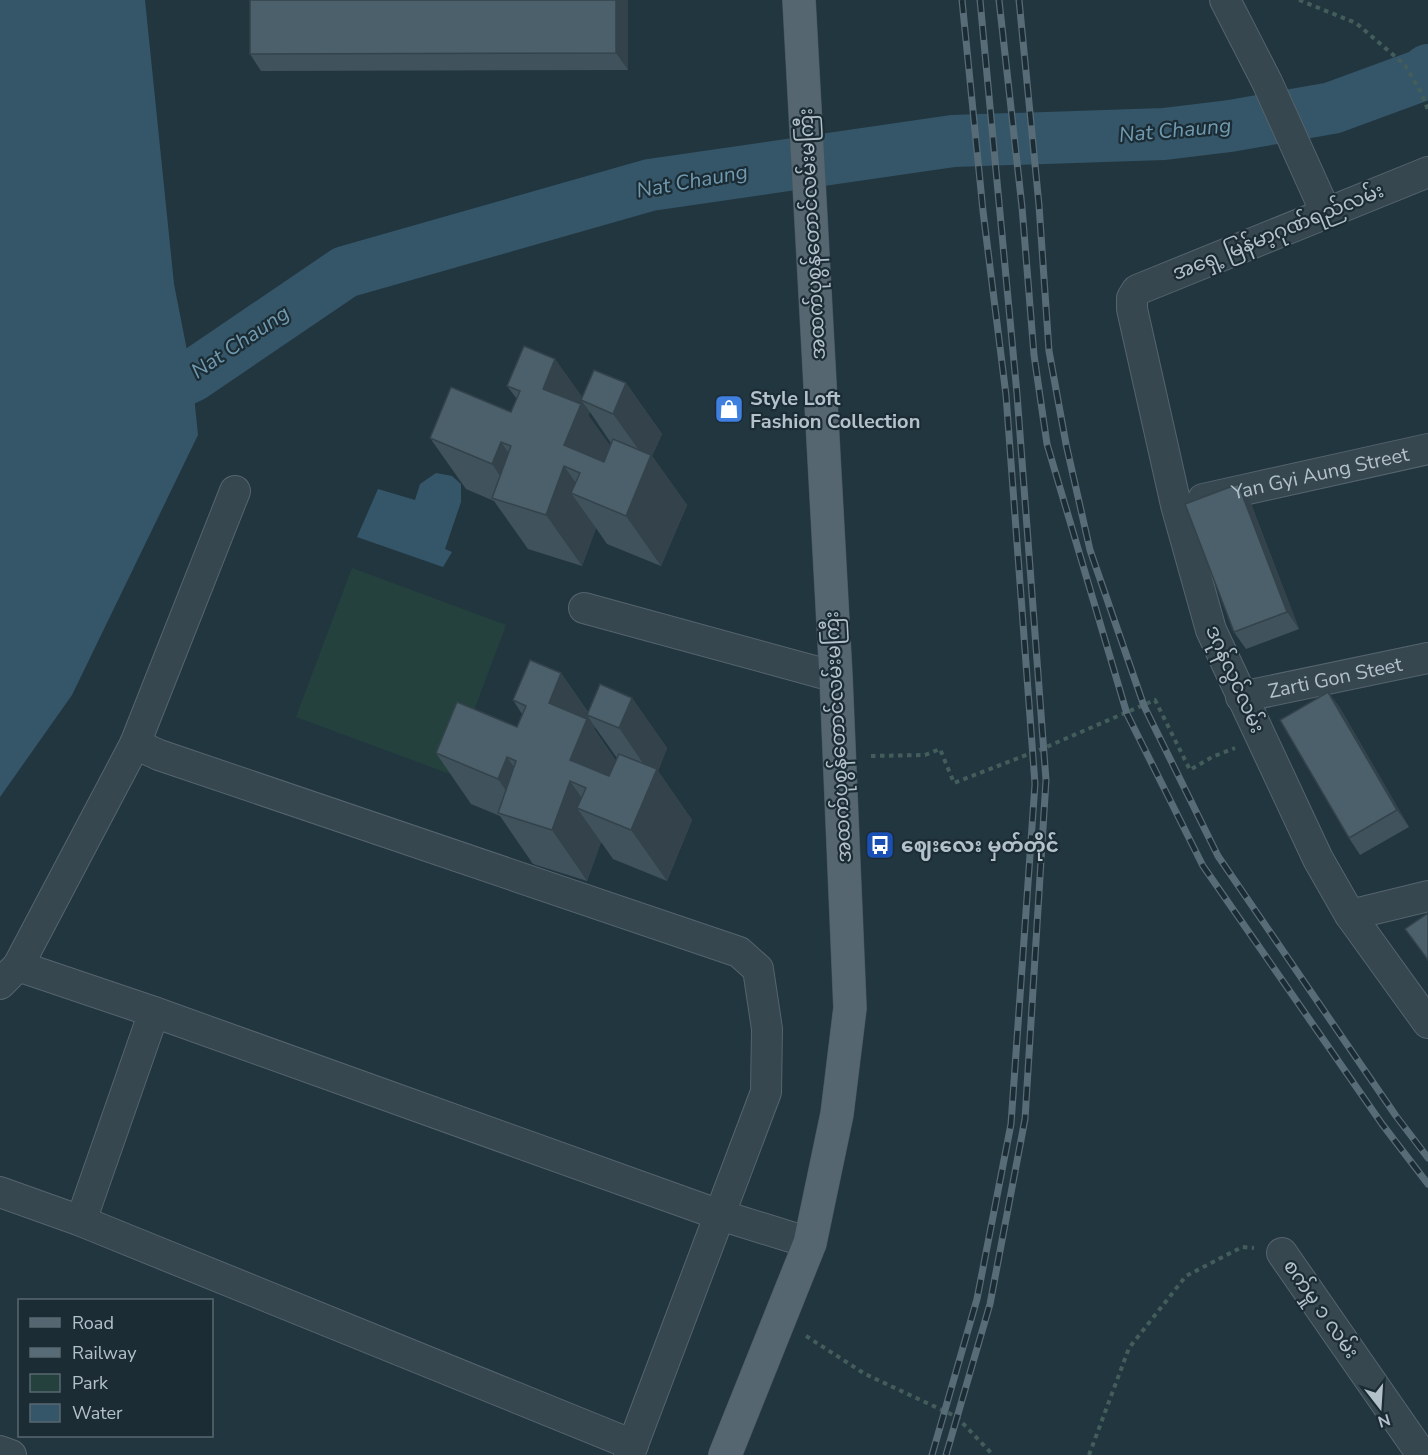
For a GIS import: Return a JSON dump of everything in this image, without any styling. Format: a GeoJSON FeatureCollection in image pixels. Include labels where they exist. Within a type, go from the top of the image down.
{"type":"FeatureCollection","features":[{"type":"Feature","properties":{"kind":"main road","name":"အထက်ပုစွန်တောင်လမ်းမကြီး"},"geometry":{"type":"LineString","coordinates":[[724,1455],[810,1243],[837,1114],[850,1008],[836,677],[799,0]]}},
{"type":"Feature","properties":{"kind":"street"},"geometry":{"type":"LineString","coordinates":[[1225,0],[1267,82],[1326,213]]}},
{"type":"Feature","properties":{"kind":"street","name":"အရှေ့ မြန်မာ့ဂုဏ်ရည်လမ်း"},"geometry":{"type":"LineString","coordinates":[[1132,298],[1137,290],[1428,172]]}},
{"type":"Feature","properties":{"kind":"street","name":"ဒဂုန်လွင်လမ်း"},"geometry":{"type":"LineString","coordinates":[[1132,298],[1132,309],[1176,505],[1211,630],[1318,859],[1350,915],[1428,1023]]}},
{"type":"Feature","properties":{"kind":"street","name":"Yan Gyi Aung Street"},"geometry":{"type":"LineString","coordinates":[[1176,505],[1428,449]]}},
{"type":"Feature","properties":{"kind":"street"},"geometry":{"type":"LineString","coordinates":[[234,491],[135,744],[9,975],[154,1012],[720,1215],[810,1243]]}},
{"type":"Feature","properties":{"kind":"street"},"geometry":{"type":"LineString","coordinates":[[584,608],[836,677]]}},
{"type":"Feature","properties":{"kind":"street","name":"Zarti Gon Steet"},"geometry":{"type":"LineString","coordinates":[[1242,697],[1428,658]]}},
{"type":"Feature","properties":{"kind":"street"},"geometry":{"type":"LineString","coordinates":[[0,1192],[81,1221],[631,1450],[766,1092],[767,1029],[758,969],[739,952],[159,755],[135,744]]}},
{"type":"Feature","properties":{"kind":"street"},"geometry":{"type":"LineString","coordinates":[[1350,915],[1428,896]]}},
{"type":"Feature","properties":{"kind":"street"},"geometry":{"type":"LineString","coordinates":[[81,1221],[154,1012]]}},
{"type":"Feature","properties":{"kind":"street","name":"စက်မှု ၁ လမ်း"},"geometry":{"type":"LineString","coordinates":[[1282,1252],[1422,1455]]}},
{"type":"Feature","properties":{"kind":"street"},"geometry":{"type":"LineString","coordinates":[[0,1451],[11,1455]]}},
{"type":"Feature","properties":{"kind":"path"},"geometry":{"type":"LineString","coordinates":[[1299,0],[1356,23],[1405,65],[1422,93],[1428,110]]}},
{"type":"Feature","properties":{"kind":"path"},"geometry":{"type":"LineString","coordinates":[[839,756],[925,755],[940,749],[954,783],[1044,748],[1155,700],[1190,770],[1212,757],[1261,738]]}},
{"type":"Feature","properties":{"kind":"path"},"geometry":{"type":"LineString","coordinates":[[1089,1455],[1129,1348],[1186,1276],[1242,1246],[1282,1252]]}},
{"type":"Feature","properties":{"kind":"path"},"geometry":{"type":"LineString","coordinates":[[781,1319],[865,1374],[957,1417],[993,1455]]}},
{"type":"Feature","properties":{"kind":"green space"},"geometry":{"type":"Polygon","coordinates":[[[352,568],[506,625],[450,774],[296,717],[352,568]]]}},
{"type":"Feature","properties":{"kind":"water"},"geometry":{"type":"Polygon","coordinates":[[[0,0],[145,0],[174,284],[192,376],[198,435],[72,695],[0,797],[0,0]]]}},
{"type":"Feature","properties":{"kind":"water"},"geometry":{"type":"Polygon","coordinates":[[[436,473],[452,476],[461,484],[461,502],[445,549],[452,552],[443,567],[357,537],[378,489],[415,500],[420,484],[436,473]]]}},
{"type":"Feature","properties":{"kind":"building"},"geometry":{"type":"Polygon","coordinates":[[[250,0],[616,0],[616,53],[250,54],[250,0]]]}},
{"type":"Feature","properties":{"kind":"building"},"geometry":{"type":"Polygon","coordinates":[[[524,346],[555,359],[543,389],[581,404],[564,445],[604,462],[613,439],[651,455],[626,516],[571,493],[580,473],[564,466],[546,515],[492,498],[511,446],[501,442],[492,464],[430,438],[451,387],[511,412],[520,391],[507,386],[524,346]]]}},
{"type":"Feature","properties":{"kind":"building"},"geometry":{"type":"Polygon","coordinates":[[[594,370],[626,383],[613,414],[581,400],[594,370]]]}},
{"type":"Feature","properties":{"kind":"building"},"geometry":{"type":"Polygon","coordinates":[[[1238,484],[1287,612],[1234,632],[1185,504],[1238,484]]]}},
{"type":"Feature","properties":{"kind":"building"},"geometry":{"type":"Polygon","coordinates":[[[530,660],[561,673],[549,703],[587,719],[570,760],[609,776],[619,754],[657,769],[631,830],[577,808],[586,788],[570,781],[552,830],[498,813],[516,761],[507,757],[498,779],[436,753],[457,702],[517,727],[526,706],[513,700],[530,660]]]}},
{"type":"Feature","properties":{"kind":"building"},"geometry":{"type":"Polygon","coordinates":[[[600,684],[632,698],[619,728],[587,715],[600,684]]]}},
{"type":"Feature","properties":{"kind":"building"},"geometry":{"type":"Polygon","coordinates":[[[1328,692],[1397,810],[1349,838],[1280,720],[1328,692]]]}},
{"type":"Feature","properties":{"kind":"building"},"geometry":{"type":"Polygon","coordinates":[[[1428,913],[1428,960],[1405,929],[1428,913]]]}},
{"type":"Feature","properties":{"kind":"waterway","name":"Nat Chaung"},"geometry":{"type":"LineString","coordinates":[[0,438],[80,429],[192,376],[345,272],[650,185],[953,141],[1164,134],[1230,126],[1332,108],[1422,75],[1428,70]]}},
{"type":"Feature","properties":{"kind":"railway"},"geometry":{"type":"LineString","coordinates":[[932,1455],[977,1299],[1011,1124],[1035,784],[1006,395],[983,211],[962,0]]}},
{"type":"Feature","properties":{"kind":"railway"},"geometry":{"type":"LineString","coordinates":[[946,1455],[990,1304],[1025,1119],[1046,780],[1017,394],[980,0]]}},
{"type":"Feature","properties":{"kind":"railway"},"geometry":{"type":"LineString","coordinates":[[999,0],[1022,207],[1034,355],[1047,444],[1127,714],[1203,866],[1382,1124],[1428,1184]]}},
{"type":"Feature","properties":{"kind":"railway"},"geometry":{"type":"LineString","coordinates":[[1019,0],[1039,205],[1049,351],[1066,444],[1090,550],[1144,706],[1218,856],[1396,1116],[1428,1158]]}},
{"type":"Feature","properties":{"kind":"place","name":"Style Loft Fashion Collection"},"geometry":{"type":"Point","coordinates":[729,409]}},
{"type":"Feature","properties":{"kind":"place","name":"ဈေးလေး မှတ်တိုင်"},"geometry":{"type":"Point","coordinates":[880,845]}}]}
